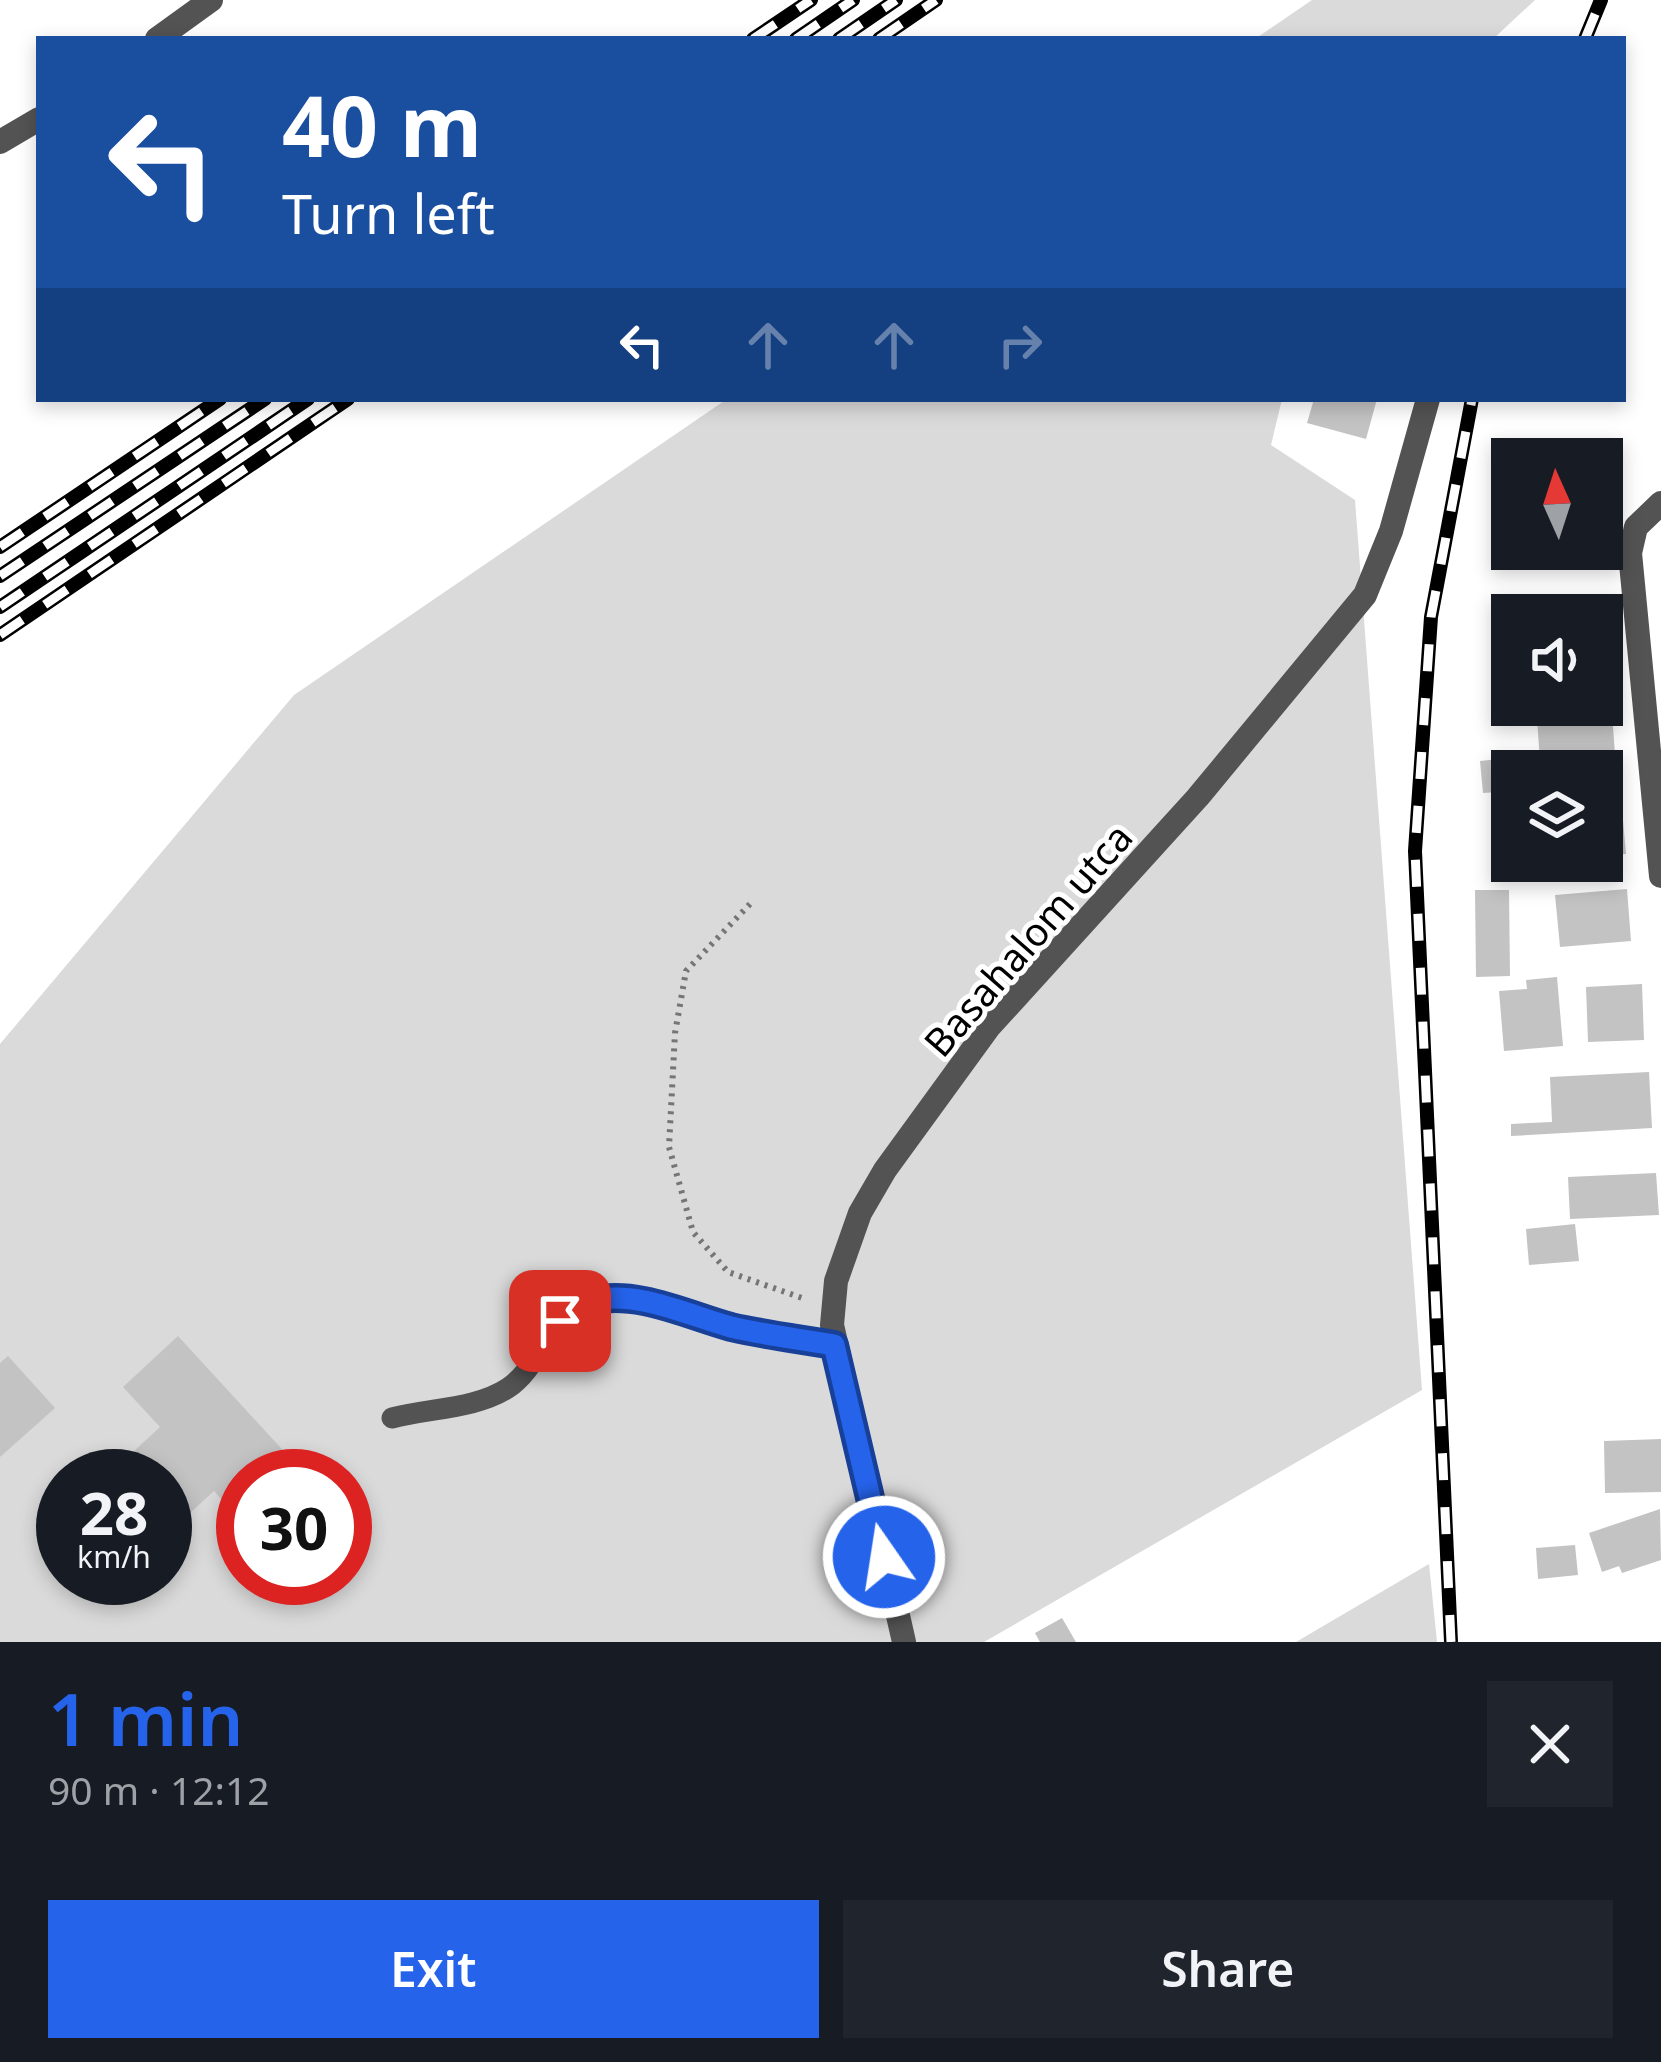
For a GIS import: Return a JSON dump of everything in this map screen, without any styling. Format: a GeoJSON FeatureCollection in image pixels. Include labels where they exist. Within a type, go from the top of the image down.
{"type":"FeatureCollection","features":[{"type":"Feature","properties":{"kind":"street"},"geometry":{"type":"LineString","coordinates":[[161,36],[211,0]]}},
{"type":"Feature","properties":{"kind":"street"},"geometry":{"type":"LineString","coordinates":[[0,142],[36,121]]}},
{"type":"Feature","properties":{"kind":"street","name":"Basahalom utca"},"geometry":{"type":"LineString","coordinates":[[904,1642],[834,1345],[832,1304],[843,1256],[860,1213],[989,1027],[1198,797],[1365,596],[1391,531],[1427,402]]}},
{"type":"Feature","properties":{"kind":"street"},"geometry":{"type":"LineString","coordinates":[[1661,503],[1636,527],[1630,554],[1661,876]]}},
{"type":"Feature","properties":{"kind":"lane"},"geometry":{"type":"LineString","coordinates":[[392,1418],[482,1401],[512,1386],[560,1321],[595,1300],[665,1307],[736,1328],[834,1345]]}},
{"type":"Feature","properties":{"kind":"path"},"geometry":{"type":"LineString","coordinates":[[750,904],[686,971],[675,1033],[669,1147],[693,1232],[728,1272],[792,1296],[832,1304]]}},
{"type":"Feature","properties":{"kind":"shaded area"},"geometry":{"type":"Polygon","coordinates":[[[1312,0],[1535,0],[1496,36],[1259,36],[1312,0]]]}},
{"type":"Feature","properties":{"kind":"shaded area"},"geometry":{"type":"Polygon","coordinates":[[[723,402],[1281,402],[1271,445],[1355,500],[1422,1390],[984,1642],[0,1642],[0,1044],[294,695],[723,402]]]}},
{"type":"Feature","properties":{"kind":"shaded area"},"geometry":{"type":"Polygon","coordinates":[[[1429,1564],[1437,1642],[1296,1642],[1429,1564]]]}},
{"type":"Feature","properties":{"kind":"building"},"geometry":{"type":"Polygon","coordinates":[[[1313,402],[1376,402],[1366,439],[1307,423],[1313,402]]]}},
{"type":"Feature","properties":{"kind":"building"},"geometry":{"type":"Polygon","coordinates":[[[1538,726],[1613,726],[1615,750],[1539,750],[1538,726]]]}},
{"type":"Feature","properties":{"kind":"building"},"geometry":{"type":"Polygon","coordinates":[[[1491,760],[1491,792],[1483,793],[1480,761],[1491,760]]]}},
{"type":"Feature","properties":{"kind":"building"},"geometry":{"type":"Polygon","coordinates":[[[1627,889],[1631,941],[1560,947],[1555,895],[1627,889]]]}},
{"type":"Feature","properties":{"kind":"building"},"geometry":{"type":"Polygon","coordinates":[[[1475,890],[1509,890],[1510,976],[1476,977],[1475,890]]]}},
{"type":"Feature","properties":{"kind":"building"},"geometry":{"type":"Polygon","coordinates":[[[1557,977],[1563,1046],[1504,1051],[1499,991],[1527,989],[1526,980],[1557,977]]]}},
{"type":"Feature","properties":{"kind":"building"},"geometry":{"type":"Polygon","coordinates":[[[1642,984],[1644,1040],[1588,1042],[1586,987],[1642,984]]]}},
{"type":"Feature","properties":{"kind":"building"},"geometry":{"type":"Polygon","coordinates":[[[1649,1072],[1652,1128],[1511,1136],[1511,1124],[1552,1122],[1550,1077],[1649,1072]]]}},
{"type":"Feature","properties":{"kind":"building"},"geometry":{"type":"Polygon","coordinates":[[[1656,1173],[1659,1215],[1570,1219],[1568,1177],[1656,1173]]]}},
{"type":"Feature","properties":{"kind":"building"},"geometry":{"type":"Polygon","coordinates":[[[1575,1224],[1579,1261],[1529,1265],[1526,1229],[1575,1224]]]}},
{"type":"Feature","properties":{"kind":"building"},"geometry":{"type":"Polygon","coordinates":[[[178,1336],[282,1449],[216,1449],[216,1493],[192,1511],[192,1449],[136,1449],[160,1427],[123,1387],[178,1336]]]}},
{"type":"Feature","properties":{"kind":"building"},"geometry":{"type":"Polygon","coordinates":[[[8,1356],[55,1408],[0,1457],[0,1363],[8,1356]]]}},
{"type":"Feature","properties":{"kind":"building"},"geometry":{"type":"Polygon","coordinates":[[[1661,1439],[1661,1492],[1605,1493],[1604,1441],[1661,1439]]]}},
{"type":"Feature","properties":{"kind":"building"},"geometry":{"type":"Polygon","coordinates":[[[1660,1509],[1661,1560],[1622,1573],[1619,1566],[1602,1572],[1589,1533],[1660,1509]]]}},
{"type":"Feature","properties":{"kind":"building"},"geometry":{"type":"Polygon","coordinates":[[[1575,1545],[1578,1575],[1538,1579],[1536,1548],[1575,1545]]]}},
{"type":"Feature","properties":{"kind":"building"},"geometry":{"type":"Polygon","coordinates":[[[1062,1618],[1076,1642],[1040,1642],[1035,1633],[1062,1618]]]}},
{"type":"Feature","properties":{"kind":"railway"},"geometry":{"type":"LineString","coordinates":[[757,36],[811,0]]}},
{"type":"Feature","properties":{"kind":"railway"},"geometry":{"type":"LineString","coordinates":[[800,36],[853,0]]}},
{"type":"Feature","properties":{"kind":"railway"},"geometry":{"type":"LineString","coordinates":[[843,36],[896,0]]}},
{"type":"Feature","properties":{"kind":"railway"},"geometry":{"type":"LineString","coordinates":[[883,36],[936,0]]}},
{"type":"Feature","properties":{"kind":"railway"},"geometry":{"type":"LineString","coordinates":[[1586,36],[1601,0]]}},
{"type":"Feature","properties":{"kind":"railway"},"geometry":{"type":"LineString","coordinates":[[0,547],[216,402]]}},
{"type":"Feature","properties":{"kind":"railway"},"geometry":{"type":"LineString","coordinates":[[0,576],[261,402]]}},
{"type":"Feature","properties":{"kind":"railway"},"geometry":{"type":"LineString","coordinates":[[0,607],[304,402]]}},
{"type":"Feature","properties":{"kind":"railway"},"geometry":{"type":"LineString","coordinates":[[0,635],[344,402]]}},
{"type":"Feature","properties":{"kind":"railway"},"geometry":{"type":"LineString","coordinates":[[1451,1642],[1415,851],[1431,617],[1471,402]]}},
{"type":"Feature","properties":{"kind":"route"},"geometry":{"type":"LineString","coordinates":[[560,1321],[595,1300],[620,1300],[834,1345],[884,1557]]}}]}
